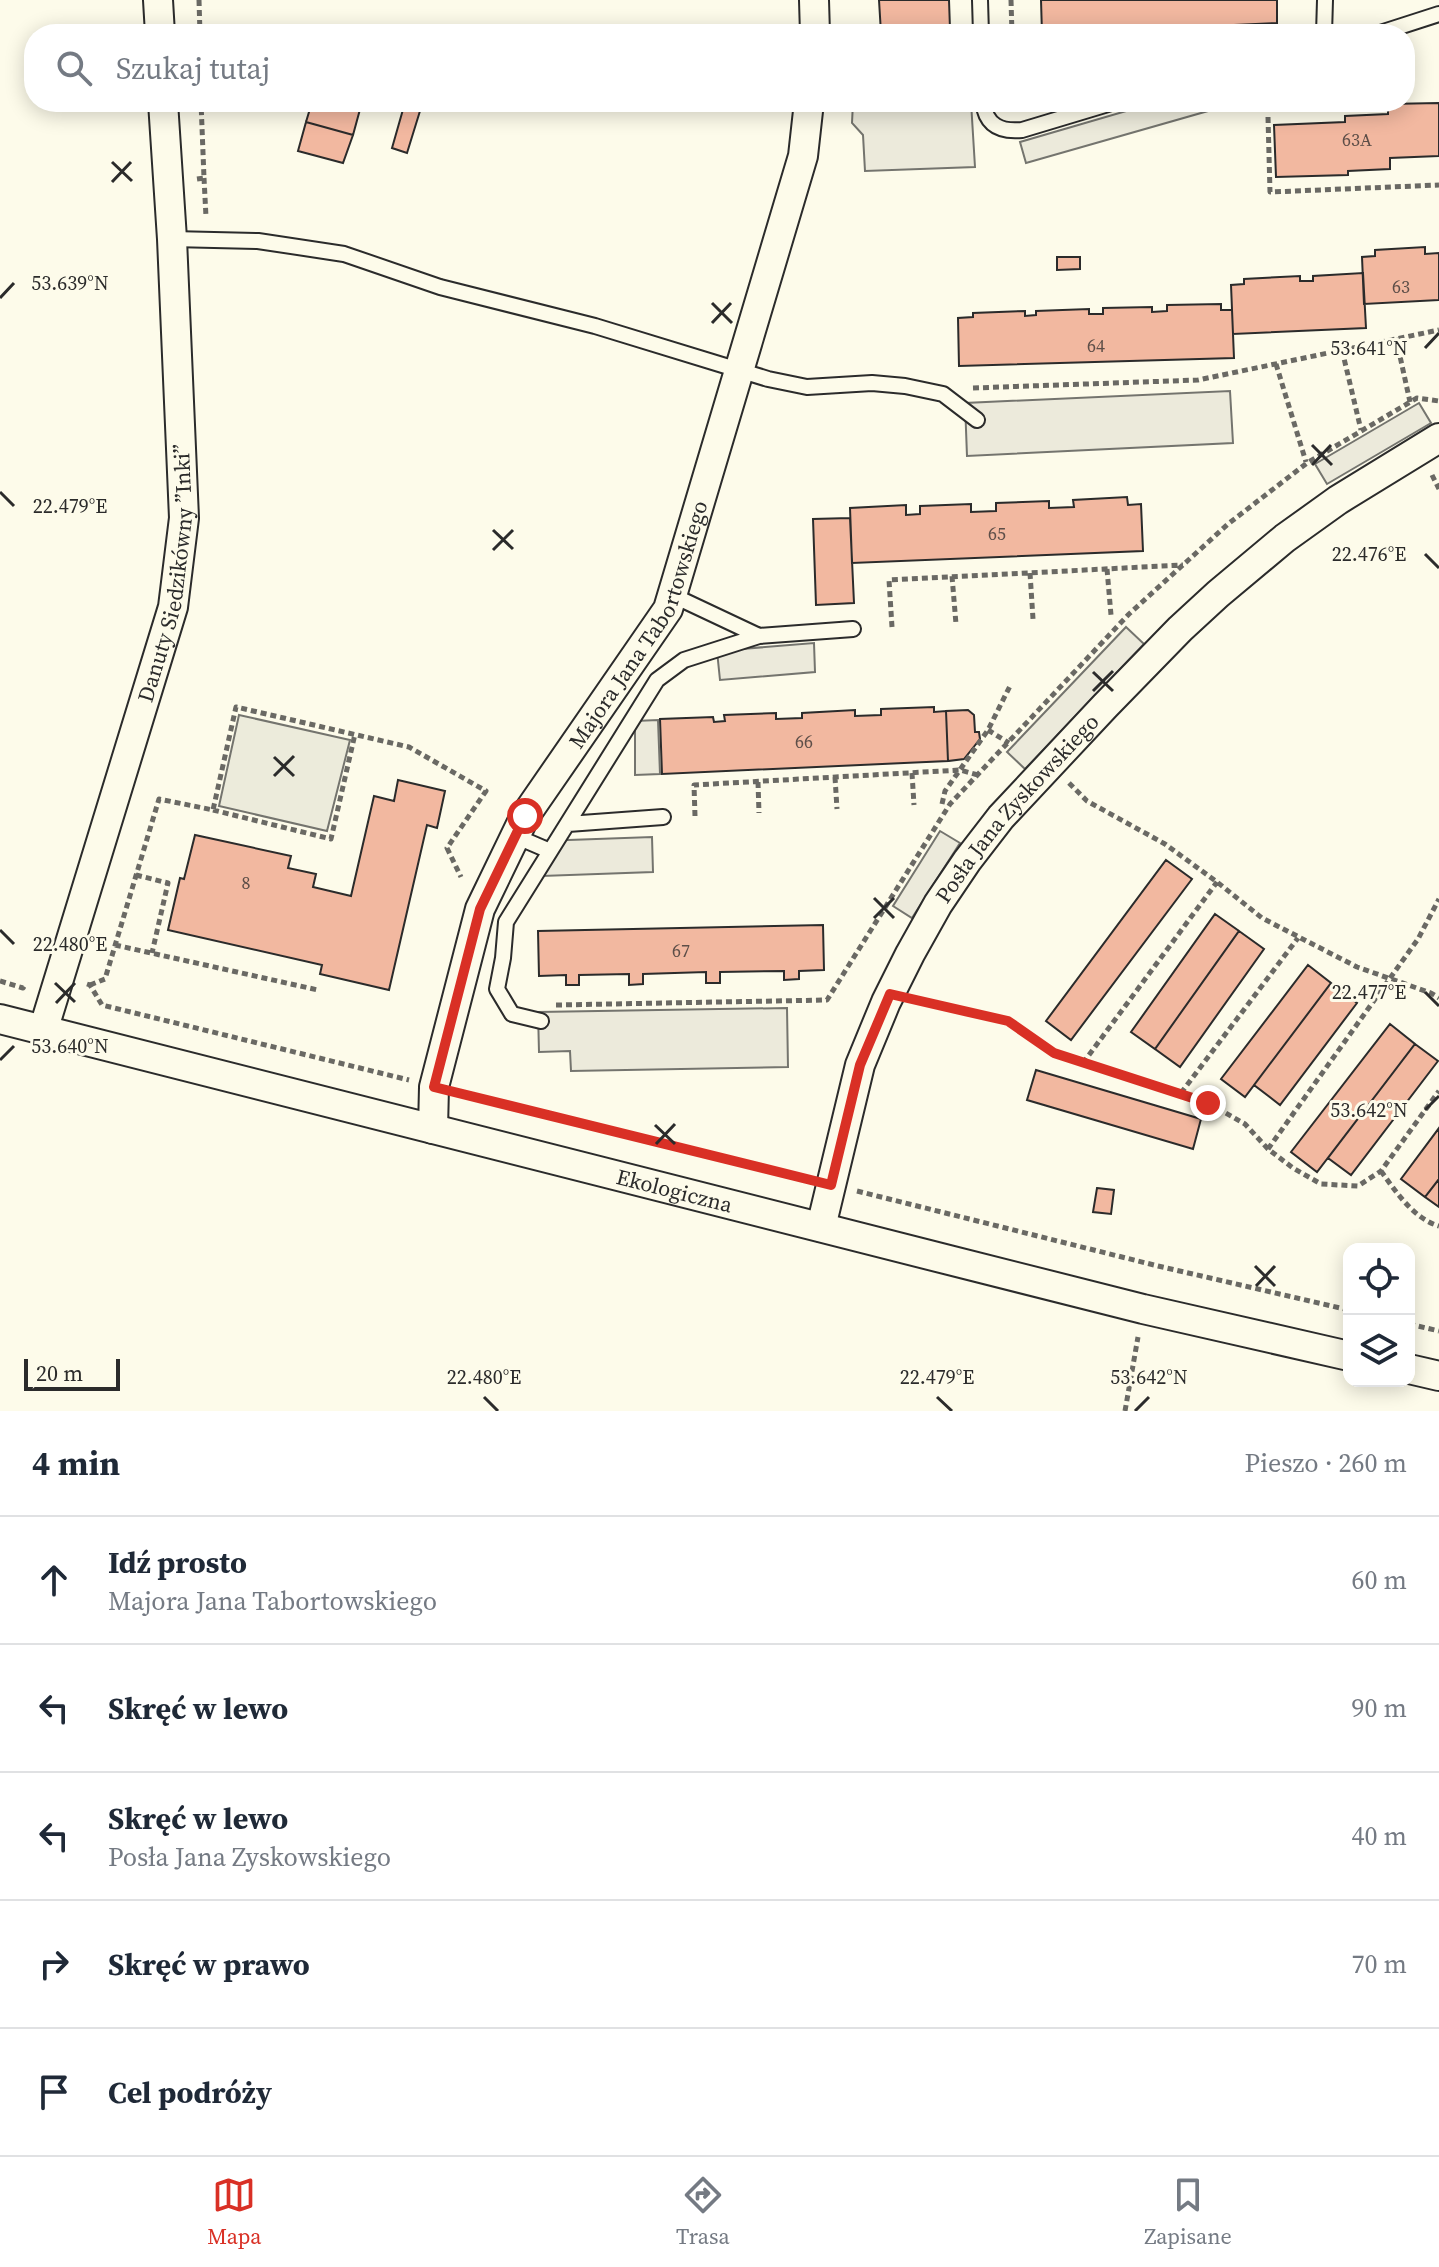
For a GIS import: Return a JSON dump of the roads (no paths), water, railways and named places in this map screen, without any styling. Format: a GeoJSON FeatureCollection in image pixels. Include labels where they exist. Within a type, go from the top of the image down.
{"type":"FeatureCollection","features":[{"type":"Feature","properties":{"kind":"street"},"geometry":{"type":"LineString","coordinates":[[158,0],[159,24]]}},
{"type":"Feature","properties":{"kind":"street"},"geometry":{"type":"LineString","coordinates":[[814,0],[815,24]]}},
{"type":"Feature","properties":{"kind":"street","name":"Danuty Siedzikówny ”Inki”"},"geometry":{"type":"LineString","coordinates":[[43,1031],[173,607],[184,518],[164,112]]}},
{"type":"Feature","properties":{"kind":"street","name":"Majora Jana Tabortowskiego"},"geometry":{"type":"LineString","coordinates":[[433,1129],[434,1087],[480,909],[525,816],[668,609],[803,156],[808,112]]}},
{"type":"Feature","properties":{"kind":"street","name":"Posła Jana Zyskowskiego"},"geometry":{"type":"LineString","coordinates":[[821,1227],[860,1065],[890,994],[938,904],[1001,817],[1180,629],[1228,586],[1285,538],[1338,500],[1439,438]]}},
{"type":"Feature","properties":{"kind":"street","name":"Ekologiczna"},"geometry":{"type":"LineString","coordinates":[[0,1019],[1128,1305],[1343,1355]]}},
{"type":"Feature","properties":{"kind":"street"},"geometry":{"type":"LineString","coordinates":[[1415,1370],[1439,1376]]}},
{"type":"Feature","properties":{"kind":"lane"},"geometry":{"type":"LineString","coordinates":[[980,0],[981,24]]}},
{"type":"Feature","properties":{"kind":"lane"},"geometry":{"type":"LineString","coordinates":[[1324,24],[1325,0]]}},
{"type":"Feature","properties":{"kind":"lane"},"geometry":{"type":"LineString","coordinates":[[1408,24],[1439,14]]}},
{"type":"Feature","properties":{"kind":"lane"},"geometry":{"type":"LineString","coordinates":[[985,112],[995,126],[1007,132],[1082,112]]}},
{"type":"Feature","properties":{"kind":"lane"},"geometry":{"type":"LineString","coordinates":[[172,239],[258,241],[344,254],[440,287],[595,326],[739,370],[807,387],[872,383],[943,394],[977,420]]}},
{"type":"Feature","properties":{"kind":"lane"},"geometry":{"type":"LineString","coordinates":[[672,595],[759,636]]}},
{"type":"Feature","properties":{"kind":"lane"},"geometry":{"type":"LineString","coordinates":[[541,1021],[512,1014],[497,989],[506,922],[657,680],[684,660],[759,636],[853,629]]}},
{"type":"Feature","properties":{"kind":"lane"},"geometry":{"type":"LineString","coordinates":[[568,824],[663,817]]}},
{"type":"Feature","properties":{"kind":"lane"},"geometry":{"type":"LineString","coordinates":[[515,836],[550,851]]}}]}
